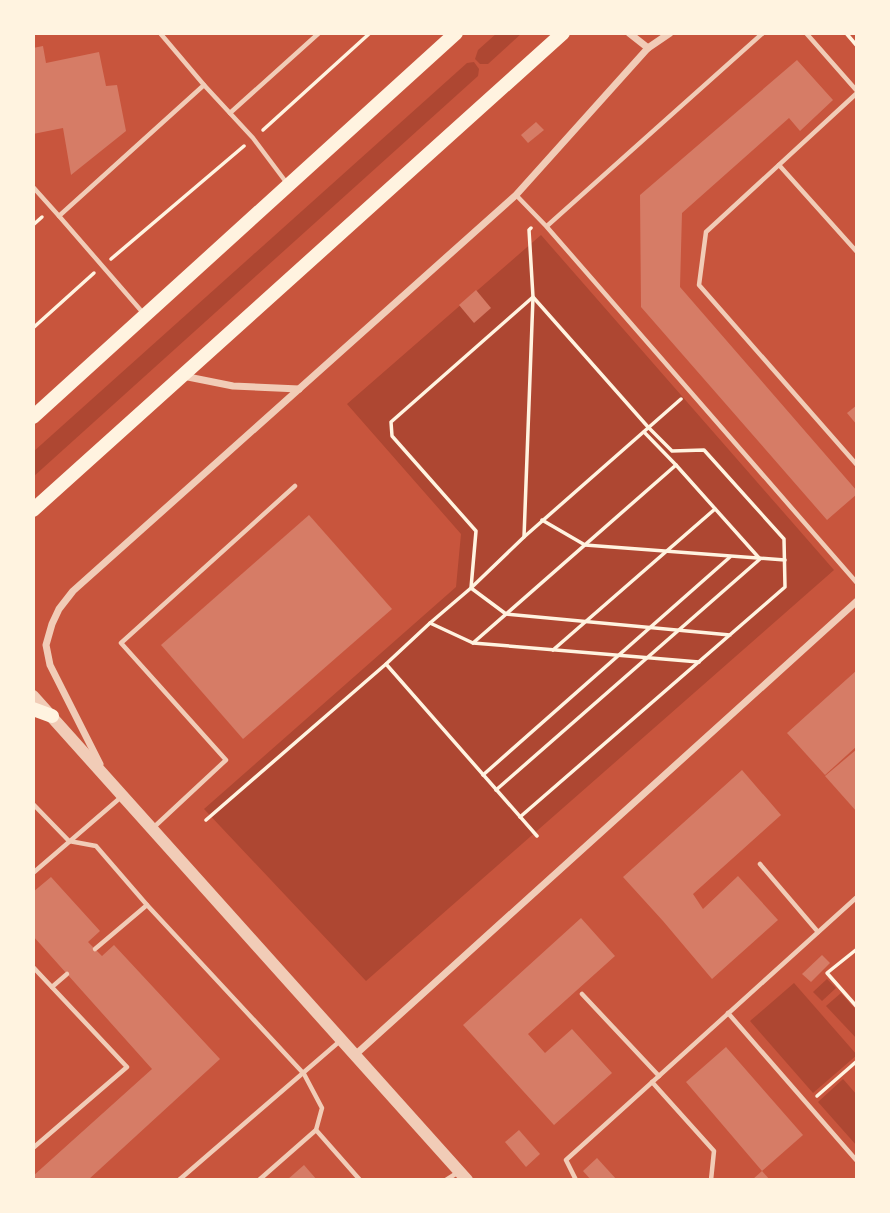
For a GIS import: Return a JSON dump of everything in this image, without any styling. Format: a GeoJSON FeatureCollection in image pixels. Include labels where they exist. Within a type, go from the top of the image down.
{"type":"FeatureCollection","features":[{"type":"Feature","properties":{"kind":"main road"},"geometry":{"type":"LineString","coordinates":[[33,417],[456,33]]}},
{"type":"Feature","properties":{"kind":"main road"},"geometry":{"type":"LineString","coordinates":[[33,510],[563,33]]}},
{"type":"Feature","properties":{"kind":"main road"},"geometry":{"type":"LineString","coordinates":[[33,709],[52,716]]}},
{"type":"Feature","properties":{"kind":"street"},"geometry":{"type":"LineString","coordinates":[[629,33],[648,48]]}},
{"type":"Feature","properties":{"kind":"street"},"geometry":{"type":"LineString","coordinates":[[106,777],[50,665],[46,645],[59,609],[73,591],[516,195],[648,48],[670,33]]}},
{"type":"Feature","properties":{"kind":"street"},"geometry":{"type":"LineString","coordinates":[[182,376],[233,386],[299,389]]}},
{"type":"Feature","properties":{"kind":"street"},"geometry":{"type":"LineString","coordinates":[[355,1055],[857,601]]}},
{"type":"Feature","properties":{"kind":"street"},"geometry":{"type":"LineString","coordinates":[[33,696],[463,1175]]}},
{"type":"Feature","properties":{"kind":"lane"},"geometry":{"type":"LineString","coordinates":[[160,33],[253,138],[288,185]]}},
{"type":"Feature","properties":{"kind":"lane"},"geometry":{"type":"LineString","coordinates":[[230,113],[319,33]]}},
{"type":"Feature","properties":{"kind":"lane"},"geometry":{"type":"LineString","coordinates":[[546,226],[763,33]]}},
{"type":"Feature","properties":{"kind":"lane"},"geometry":{"type":"LineString","coordinates":[[806,33],[857,92],[706,232],[699,285],[857,464]]}},
{"type":"Feature","properties":{"kind":"lane"},"geometry":{"type":"LineString","coordinates":[[59,216],[204,85]]}},
{"type":"Feature","properties":{"kind":"lane"},"geometry":{"type":"LineString","coordinates":[[779,165],[857,252]]}},
{"type":"Feature","properties":{"kind":"lane"},"geometry":{"type":"LineString","coordinates":[[33,187],[145,315]]}},
{"type":"Feature","properties":{"kind":"lane"},"geometry":{"type":"LineString","coordinates":[[516,195],[541,220],[857,583]]}},
{"type":"Feature","properties":{"kind":"lane"},"geometry":{"type":"LineString","coordinates":[[152,829],[226,760],[121,643],[295,486]]}},
{"type":"Feature","properties":{"kind":"lane"},"geometry":{"type":"LineString","coordinates":[[33,873],[122,796]]}},
{"type":"Feature","properties":{"kind":"lane"},"geometry":{"type":"LineString","coordinates":[[33,804],[69,841],[96,846],[304,1074],[322,1108],[316,1130],[259,1180]]}},
{"type":"Feature","properties":{"kind":"lane"},"geometry":{"type":"LineString","coordinates":[[761,864],[818,932]]}},
{"type":"Feature","properties":{"kind":"lane"},"geometry":{"type":"LineString","coordinates":[[576,1180],[566,1160],[857,897]]}},
{"type":"Feature","properties":{"kind":"lane"},"geometry":{"type":"LineString","coordinates":[[95,949],[147,905]]}},
{"type":"Feature","properties":{"kind":"lane"},"geometry":{"type":"LineString","coordinates":[[33,967],[127,1067],[33,1148]]}},
{"type":"Feature","properties":{"kind":"lane"},"geometry":{"type":"LineString","coordinates":[[52,988],[67,974]]}},
{"type":"Feature","properties":{"kind":"lane"},"geometry":{"type":"LineString","coordinates":[[582,994],[659,1076]]}},
{"type":"Feature","properties":{"kind":"lane"},"geometry":{"type":"LineString","coordinates":[[728,1013],[857,1161]]}},
{"type":"Feature","properties":{"kind":"lane"},"geometry":{"type":"LineString","coordinates":[[179,1180],[342,1040]]}},
{"type":"Feature","properties":{"kind":"lane"},"geometry":{"type":"LineString","coordinates":[[652,1082],[714,1151],[711,1180]]}},
{"type":"Feature","properties":{"kind":"lane"},"geometry":{"type":"LineString","coordinates":[[316,1130],[360,1180]]}},
{"type":"Feature","properties":{"kind":"lane"},"geometry":{"type":"LineString","coordinates":[[446,1180],[463,1175]]}},
{"type":"Feature","properties":{"kind":"path"},"geometry":{"type":"LineString","coordinates":[[33,328],[370,33]]}},
{"type":"Feature","properties":{"kind":"path"},"geometry":{"type":"LineString","coordinates":[[846,33],[857,46]]}},
{"type":"Feature","properties":{"kind":"path"},"geometry":{"type":"LineString","coordinates":[[524,537],[533,297],[529,230],[541,220]]}},
{"type":"Feature","properties":{"kind":"path"},"geometry":{"type":"LineString","coordinates":[[520,817],[785,587],[785,539],[704,450],[672,451],[533,297]]}},
{"type":"Feature","properties":{"kind":"path"},"geometry":{"type":"LineString","coordinates":[[471,588],[476,531],[392,436],[391,422],[533,297]]}},
{"type":"Feature","properties":{"kind":"path"},"geometry":{"type":"LineString","coordinates":[[205,820],[386,664],[542,520],[690,392]]}},
{"type":"Feature","properties":{"kind":"path"},"geometry":{"type":"LineString","coordinates":[[644,431],[760,559]]}},
{"type":"Feature","properties":{"kind":"path"},"geometry":{"type":"LineString","coordinates":[[473,643],[676,465]]}},
{"type":"Feature","properties":{"kind":"path"},"geometry":{"type":"LineString","coordinates":[[553,650],[715,509]]}},
{"type":"Feature","properties":{"kind":"path"},"geometry":{"type":"LineString","coordinates":[[542,520],[584,545],[785,560]]}},
{"type":"Feature","properties":{"kind":"path"},"geometry":{"type":"LineString","coordinates":[[483,775],[730,557]]}},
{"type":"Feature","properties":{"kind":"path"},"geometry":{"type":"LineString","coordinates":[[496,790],[760,559]]}},
{"type":"Feature","properties":{"kind":"path"},"geometry":{"type":"LineString","coordinates":[[471,588],[506,614],[730,635]]}},
{"type":"Feature","properties":{"kind":"path"},"geometry":{"type":"LineString","coordinates":[[430,623],[473,643],[699,662]]}},
{"type":"Feature","properties":{"kind":"path"},"geometry":{"type":"LineString","coordinates":[[386,664],[537,836]]}},
{"type":"Feature","properties":{"kind":"path"},"geometry":{"type":"LineString","coordinates":[[857,950],[828,973],[857,1007]]}},
{"type":"Feature","properties":{"kind":"path"},"geometry":{"type":"LineString","coordinates":[[807,1105],[857,1060]]}},
{"type":"Feature","properties":{"kind":"shaded area"},"geometry":{"type":"Polygon","coordinates":[[[497,33],[522,33],[488,64],[480,64],[475,59],[478,50],[497,33]]]}},
{"type":"Feature","properties":{"kind":"shaded area"},"geometry":{"type":"Polygon","coordinates":[[[474,62],[479,69],[478,76],[33,477],[33,452],[467,63],[474,62]]]}},
{"type":"Feature","properties":{"kind":"shaded area"},"geometry":{"type":"Polygon","coordinates":[[[541,235],[834,570],[366,981],[204,809],[456,587],[461,534],[347,404],[541,235]]]}},
{"type":"Feature","properties":{"kind":"shaded area"},"geometry":{"type":"Polygon","coordinates":[[[827,979],[836,988],[822,1001],[813,992],[827,979]]]}},
{"type":"Feature","properties":{"kind":"shaded area"},"geometry":{"type":"Polygon","coordinates":[[[794,983],[857,1055],[813,1093],[750,1021],[794,983]]]}},
{"type":"Feature","properties":{"kind":"shaded area"},"geometry":{"type":"Polygon","coordinates":[[[841,993],[857,1011],[857,1039],[826,1006],[841,993]]]}},
{"type":"Feature","properties":{"kind":"shaded area"},"geometry":{"type":"Polygon","coordinates":[[[843,1079],[857,1095],[857,1146],[818,1102],[843,1079]]]}},
{"type":"Feature","properties":{"kind":"building"},"geometry":{"type":"Polygon","coordinates":[[[43,46],[46,63],[99,52],[106,86],[117,85],[126,131],[71,175],[63,128],[33,134],[33,48],[43,46]]]}},
{"type":"Feature","properties":{"kind":"building"},"geometry":{"type":"Polygon","coordinates":[[[797,60],[833,100],[800,131],[789,118],[682,213],[680,287],[857,491],[857,494],[827,520],[641,307],[640,195],[797,60]]]}},
{"type":"Feature","properties":{"kind":"building"},"geometry":{"type":"Polygon","coordinates":[[[536,122],[544,130],[528,143],[521,135],[536,122]]]}},
{"type":"Feature","properties":{"kind":"building"},"geometry":{"type":"Polygon","coordinates":[[[476,290],[491,308],[474,323],[459,305],[476,290]]]}},
{"type":"Feature","properties":{"kind":"building"},"geometry":{"type":"Polygon","coordinates":[[[857,405],[857,425],[847,413],[857,405]]]}},
{"type":"Feature","properties":{"kind":"building"},"geometry":{"type":"Polygon","coordinates":[[[309,515],[392,609],[243,739],[161,645],[309,515]]]}},
{"type":"Feature","properties":{"kind":"building"},"geometry":{"type":"Polygon","coordinates":[[[857,670],[857,746],[825,775],[787,733],[857,670]]]}},
{"type":"Feature","properties":{"kind":"building"},"geometry":{"type":"Polygon","coordinates":[[[857,749],[857,812],[825,776],[857,749]]]}},
{"type":"Feature","properties":{"kind":"building"},"geometry":{"type":"Polygon","coordinates":[[[742,770],[781,815],[693,894],[703,909],[738,876],[778,920],[712,979],[623,877],[742,770]]]}},
{"type":"Feature","properties":{"kind":"building"},"geometry":{"type":"Polygon","coordinates":[[[51,877],[100,931],[88,942],[102,956],[114,945],[220,1059],[88,1180],[33,1180],[33,1176],[152,1069],[33,936],[33,892],[51,877]]]}},
{"type":"Feature","properties":{"kind":"building"},"geometry":{"type":"Polygon","coordinates":[[[581,918],[615,956],[528,1034],[545,1053],[572,1029],[612,1073],[554,1125],[463,1025],[581,918]]]}},
{"type":"Feature","properties":{"kind":"building"},"geometry":{"type":"Polygon","coordinates":[[[822,955],[830,963],[811,982],[802,974],[822,955]]]}},
{"type":"Feature","properties":{"kind":"building"},"geometry":{"type":"Polygon","coordinates":[[[726,1047],[803,1135],[762,1171],[686,1082],[726,1047]]]}},
{"type":"Feature","properties":{"kind":"building"},"geometry":{"type":"Polygon","coordinates":[[[519,1130],[540,1154],[526,1167],[505,1142],[519,1130]]]}},
{"type":"Feature","properties":{"kind":"building"},"geometry":{"type":"Polygon","coordinates":[[[597,1158],[617,1180],[591,1180],[583,1171],[597,1158]]]}},
{"type":"Feature","properties":{"kind":"building"},"geometry":{"type":"Polygon","coordinates":[[[304,1165],[317,1180],[287,1180],[304,1165]]]}},
{"type":"Feature","properties":{"kind":"building"},"geometry":{"type":"Polygon","coordinates":[[[762,1171],[770,1180],[752,1180],[762,1171]]]}}]}
